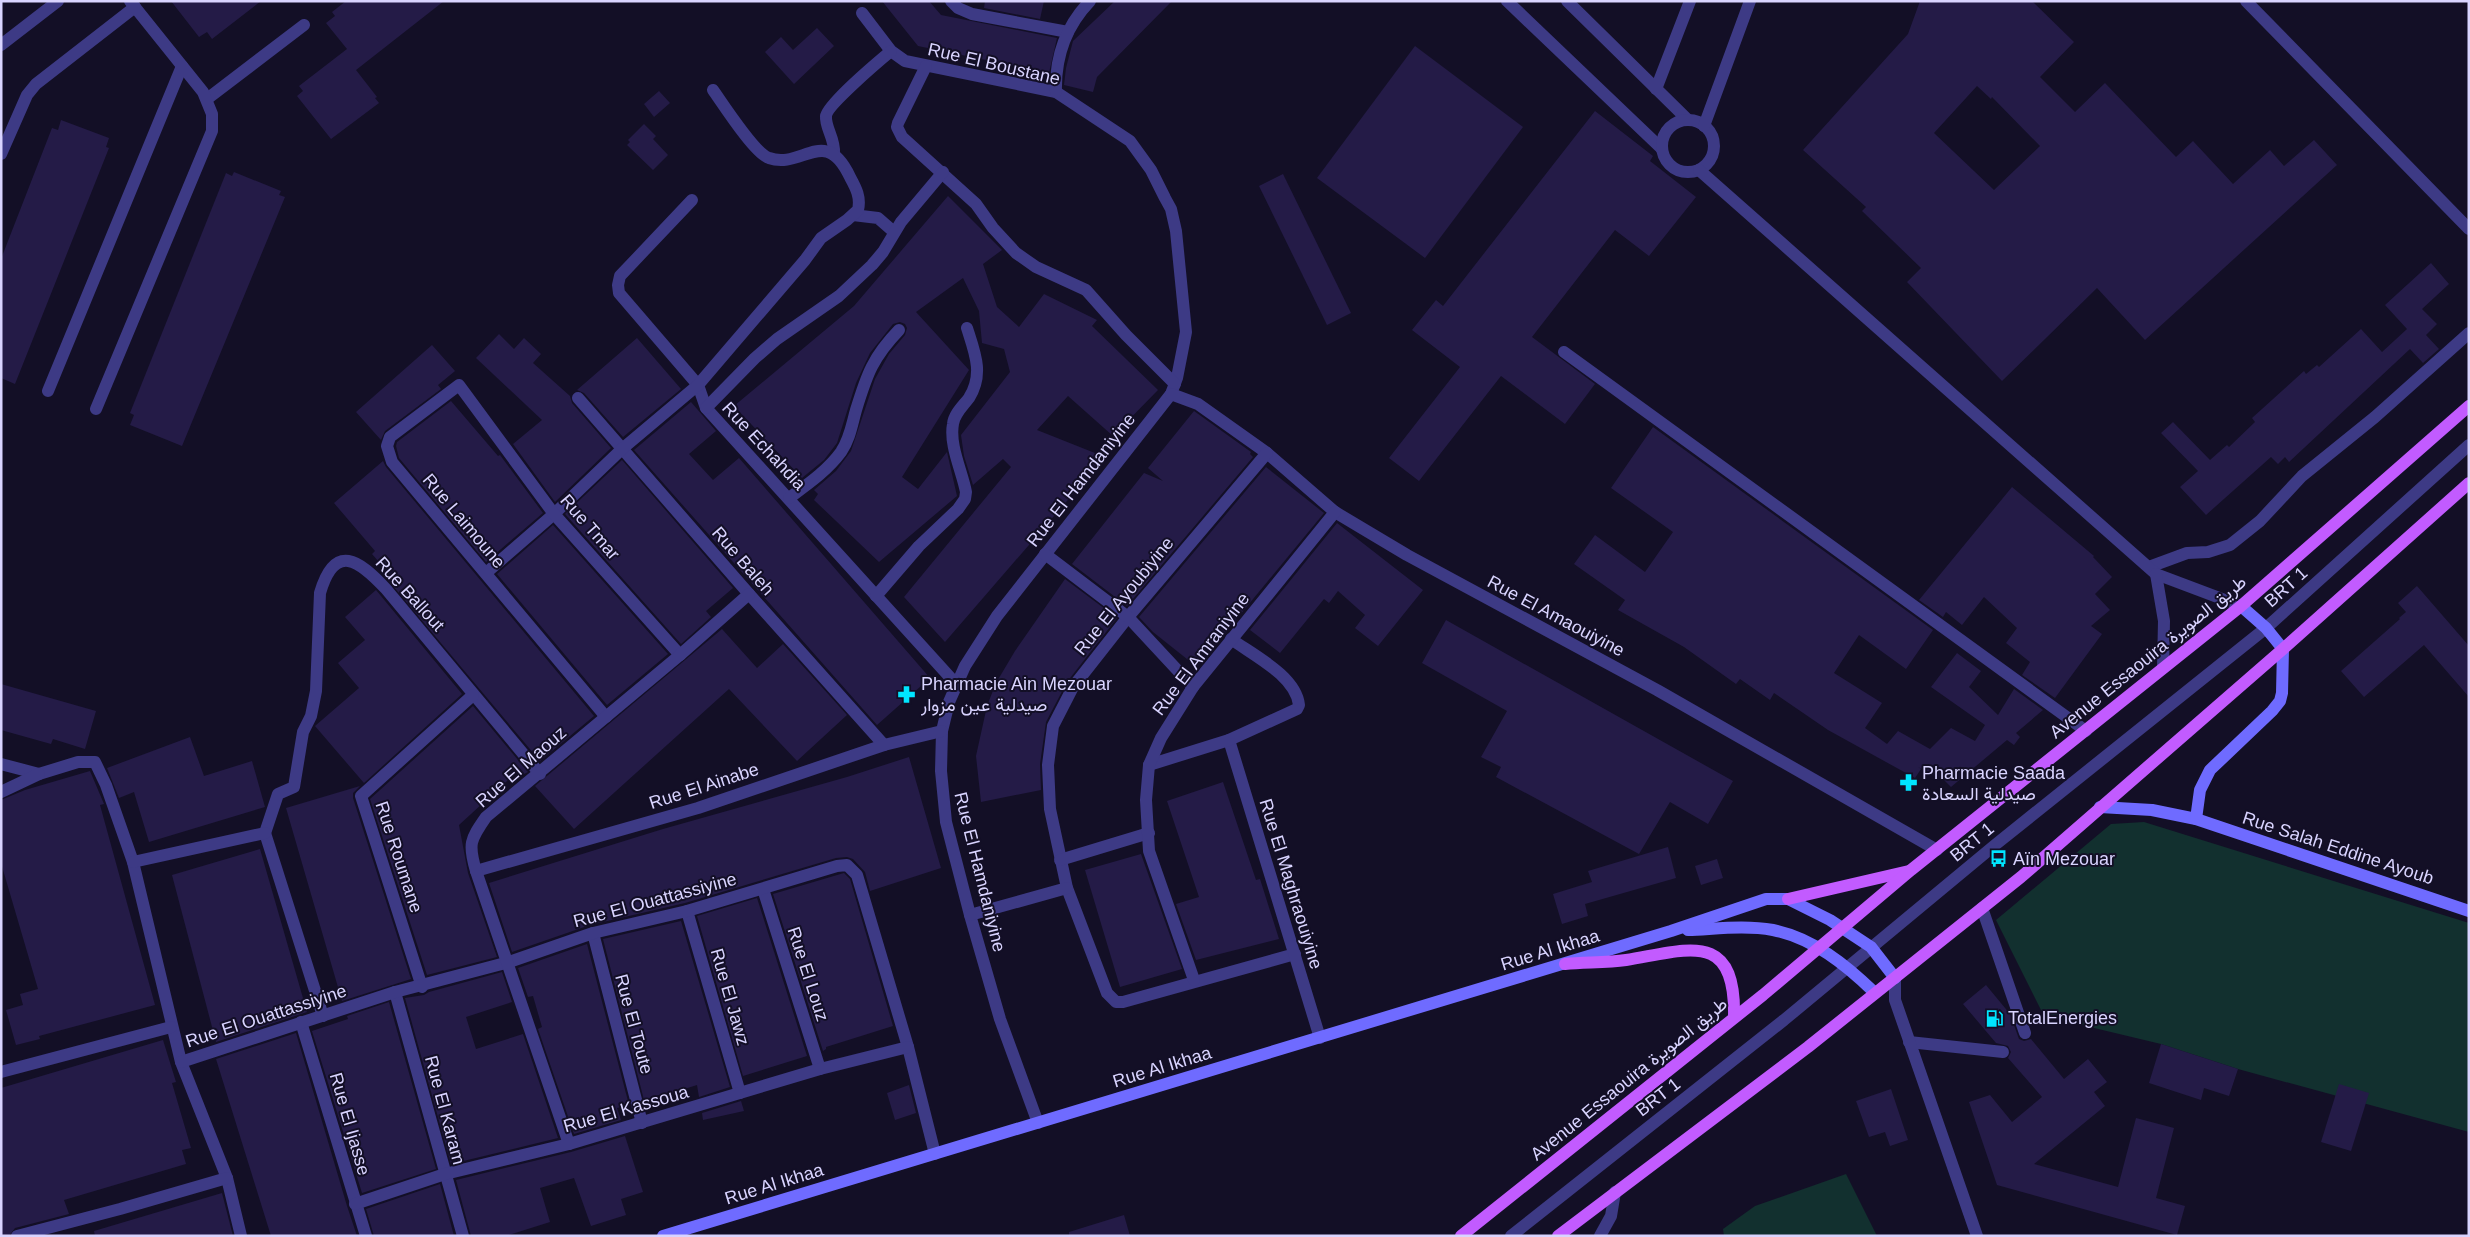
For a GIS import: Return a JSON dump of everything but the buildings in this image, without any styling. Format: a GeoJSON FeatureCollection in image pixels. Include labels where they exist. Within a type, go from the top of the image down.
{"type":"FeatureCollection","features":[{"type":"Feature","properties":{"kind":"main road","name":"Avenue Essaouira طريق الصويرة"},"geometry":{"type":"LineString","coordinates":[[1461,1236],[1844,928],[1911,870],[2241,606],[2469,406]]}},
{"type":"Feature","properties":{"kind":"main road"},"geometry":{"type":"LineString","coordinates":[[1558,1236],[1808,1046],[2021,877],[2283,649],[2469,482]]}},
{"type":"Feature","properties":{"kind":"main road"},"geometry":{"type":"LineString","coordinates":[[1788,899],[1911,870]]}},
{"type":"Feature","properties":{"kind":"main road"},"geometry":{"type":"LineString","coordinates":[[1565,964],[1623,960],[1700,949],[1714,955],[1726,967],[1732,982],[1734,1017]]}},
{"type":"Feature","properties":{"kind":"street"},"geometry":{"type":"LineString","coordinates":[[1,45],[58,1]]}},
{"type":"Feature","properties":{"kind":"street"},"geometry":{"type":"LineString","coordinates":[[950,1],[958,8],[972,14],[1068,32]]}},
{"type":"Feature","properties":{"kind":"street"},"geometry":{"type":"LineString","coordinates":[[1056,92],[1059,54],[1068,32],[1090,1]]}},
{"type":"Feature","properties":{"kind":"street"},"geometry":{"type":"LineString","coordinates":[[1507,1],[1662,148],[1670,165],[1678,171],[1689,172],[1698,170],[1710,160],[1714,146],[1712,136],[1704,126],[1698,122],[1688,120],[1678,122],[1669,128],[1664,137],[1662,148]]}},
{"type":"Feature","properties":{"kind":"street"},"geometry":{"type":"LineString","coordinates":[[1567,1],[1688,120]]}},
{"type":"Feature","properties":{"kind":"street"},"geometry":{"type":"LineString","coordinates":[[1656,89],[1690,1]]}},
{"type":"Feature","properties":{"kind":"street"},"geometry":{"type":"LineString","coordinates":[[1704,126],[1750,1]]}},
{"type":"Feature","properties":{"kind":"street"},"geometry":{"type":"LineString","coordinates":[[2246,1],[2469,229]]}},
{"type":"Feature","properties":{"kind":"street"},"geometry":{"type":"LineString","coordinates":[[1,154],[28,95],[36,84],[132,4],[207,99],[212,114],[212,131],[96,409]]}},
{"type":"Feature","properties":{"kind":"street","name":"Rue El Boustane"},"geometry":{"type":"LineString","coordinates":[[862,13],[891,50],[905,61],[1056,92],[1127,138],[1150,170],[1171,209],[1177,239],[1186,332],[1173,389]]}},
{"type":"Feature","properties":{"kind":"street"},"geometry":{"type":"LineString","coordinates":[[207,99],[304,25]]}},
{"type":"Feature","properties":{"kind":"street"},"geometry":{"type":"LineString","coordinates":[[486,573],[554,514],[622,449],[698,385],[806,260],[821,238],[858,210],[859,195],[846,169],[834,153],[834,138],[826,122],[826,113],[836,101],[891,50]]}},
{"type":"Feature","properties":{"kind":"street"},"geometry":{"type":"LineString","coordinates":[[48,391],[182,66]]}},
{"type":"Feature","properties":{"kind":"street"},"geometry":{"type":"LineString","coordinates":[[926,66],[896,127],[902,137],[943,172],[976,204],[993,228],[1016,253],[1036,267],[1086,290],[1173,389]]}},
{"type":"Feature","properties":{"kind":"street"},"geometry":{"type":"LineString","coordinates":[[714,90],[751,141],[767,158],[778,160],[823,151],[834,153]]}},
{"type":"Feature","properties":{"kind":"street"},"geometry":{"type":"LineString","coordinates":[[1698,170],[2152,570],[2241,606],[2266,628],[2283,649],[2282,693],[2280,701],[2210,770],[2200,790],[2196,819]]}},
{"type":"Feature","properties":{"kind":"street"},"geometry":{"type":"LineString","coordinates":[[706,408],[755,358],[777,339],[856,282],[883,252],[894,232],[943,172]]}},
{"type":"Feature","properties":{"kind":"street","name":"Rue Echahdia"},"geometry":{"type":"LineString","coordinates":[[692,200],[620,276],[618,284],[619,293],[698,385],[706,408],[957,685]]}},
{"type":"Feature","properties":{"kind":"street"},"geometry":{"type":"LineString","coordinates":[[853,215],[878,218],[894,232]]}},
{"type":"Feature","properties":{"kind":"street"},"geometry":{"type":"LineString","coordinates":[[876,596],[899,568],[965,500],[966,492],[952,433],[953,421],[969,397],[978,377],[978,369],[967,328]]}},
{"type":"Feature","properties":{"kind":"street"},"geometry":{"type":"LineString","coordinates":[[789,498],[818,477],[842,451],[853,428],[868,371],[883,346],[899,330]]}},
{"type":"Feature","properties":{"kind":"street"},"geometry":{"type":"LineString","coordinates":[[2152,570],[2187,553],[2208,552],[2230,546],[2260,521],[2302,476],[2375,417],[2469,333]]}},
{"type":"Feature","properties":{"kind":"street"},"geometry":{"type":"LineString","coordinates":[[1564,352],[2086,731]]}},
{"type":"Feature","properties":{"kind":"street","name":"Rue Laimoune"},"geometry":{"type":"LineString","coordinates":[[481,414],[459,385],[390,437],[386,446],[392,462],[606,717]]}},
{"type":"Feature","properties":{"kind":"street","name":"Rue El Amaouiyine"},"geometry":{"type":"LineString","coordinates":[[1173,389],[1198,404],[1267,453],[1335,512],[1407,555],[1657,690],[1937,850]]}},
{"type":"Feature","properties":{"kind":"street","name":"Rue El Hamdaniyine"},"geometry":{"type":"LineString","coordinates":[[1038,1123],[1000,1019],[970,915],[944,810],[941,770],[942,731],[949,702],[965,666],[996,616],[1173,389]]}},
{"type":"Feature","properties":{"kind":"street","name":"Rue Baleh"},"geometry":{"type":"LineString","coordinates":[[578,398],[749,594],[884,744]]}},
{"type":"Feature","properties":{"kind":"street","name":"Rue Tmar"},"geometry":{"type":"LineString","coordinates":[[481,414],[554,514],[680,655]]}},
{"type":"Feature","properties":{"kind":"street","name":"BRT 1"},"geometry":{"type":"LineString","coordinates":[[1511,1236],[1777,1026],[1871,947],[2266,628],[2469,445]]}},
{"type":"Feature","properties":{"kind":"street","name":"Rue El Ayoubiyine"},"geometry":{"type":"LineString","coordinates":[[1267,453],[1128,617],[1073,687],[1053,726],[1048,765],[1050,809],[1060,860],[1068,888],[1110,998],[1116,1002],[1123,1002],[1194,980],[1295,954]]}},
{"type":"Feature","properties":{"kind":"street","name":"Rue El Amraniyine"},"geometry":{"type":"LineString","coordinates":[[1194,980],[1150,851],[1146,800],[1149,765],[1160,738],[1194,687],[1335,512]]}},
{"type":"Feature","properties":{"kind":"street"},"geometry":{"type":"LineString","coordinates":[[1045,554],[1128,617],[1194,687]]}},
{"type":"Feature","properties":{"kind":"street","name":"Rue Ballout"},"geometry":{"type":"LineString","coordinates":[[265,833],[278,794],[294,787],[303,732],[311,716],[316,691],[320,593],[324,580],[333,568],[342,561],[353,560],[375,577],[540,774]]}},
{"type":"Feature","properties":{"kind":"street"},"geometry":{"type":"LineString","coordinates":[[2152,570],[2164,621],[2163,668]]}},
{"type":"Feature","properties":{"kind":"street","name":"Rue El Maouz"},"geometry":{"type":"LineString","coordinates":[[570,1144],[509,962],[476,871],[471,852],[471,843],[486,817],[540,774],[749,594]]}},
{"type":"Feature","properties":{"kind":"street"},"geometry":{"type":"LineString","coordinates":[[1149,765],[1229,740],[1293,713],[1299,705],[1295,689],[1286,678],[1231,639]]}},
{"type":"Feature","properties":{"kind":"street","name":"Rue Roumane"},"geometry":{"type":"LineString","coordinates":[[422,986],[361,796],[473,695]]}},
{"type":"Feature","properties":{"kind":"street","name":"Rue El Ainabe"},"geometry":{"type":"LineString","coordinates":[[476,871],[698,808],[884,744],[942,731]]}},
{"type":"Feature","properties":{"kind":"street","name":"Rue El Maghraouiyine"},"geometry":{"type":"LineString","coordinates":[[1229,740],[1320,1038]]}},
{"type":"Feature","properties":{"kind":"street"},"geometry":{"type":"LineString","coordinates":[[1,792],[39,774],[78,762],[95,762],[106,785],[133,862],[171,1027],[181,1062],[227,1178],[241,1236]]}},
{"type":"Feature","properties":{"kind":"street"},"geometry":{"type":"LineString","coordinates":[[1,764],[39,774]]}},
{"type":"Feature","properties":{"kind":"street","name":"Rue Salah Eddine Ayoub"},"geometry":{"type":"LineString","coordinates":[[2100,807],[2152,810],[2196,819],[2469,910]]}},
{"type":"Feature","properties":{"kind":"street"},"geometry":{"type":"LineString","coordinates":[[133,862],[265,833],[323,1016]]}},
{"type":"Feature","properties":{"kind":"street"},"geometry":{"type":"LineString","coordinates":[[1060,860],[1149,833]]}},
{"type":"Feature","properties":{"kind":"street","name":"Rue El Ouattassiyine"},"geometry":{"type":"LineString","coordinates":[[181,1062],[395,992],[509,962],[593,933],[687,911],[847,864],[858,875],[908,1047],[936,1154]]}},
{"type":"Feature","properties":{"kind":"street"},"geometry":{"type":"LineString","coordinates":[[970,915],[1068,888]]}},
{"type":"Feature","properties":{"kind":"street","name":"Rue El Louz"},"geometry":{"type":"LineString","coordinates":[[763,889],[820,1069]]}},
{"type":"Feature","properties":{"kind":"street","name":"Rue Al Ikhaa"},"geometry":{"type":"LineString","coordinates":[[663,1236],[1671,932],[1766,899],[1788,899]]}},
{"type":"Feature","properties":{"kind":"street"},"geometry":{"type":"LineString","coordinates":[[1788,899],[1844,928],[1871,947],[1895,978],[1895,1000],[1977,1236]]}},
{"type":"Feature","properties":{"kind":"street"},"geometry":{"type":"LineString","coordinates":[[1982,908],[2025,1032]]}},
{"type":"Feature","properties":{"kind":"street","name":"Rue El Jawz"},"geometry":{"type":"LineString","coordinates":[[687,911],[740,1093]]}},
{"type":"Feature","properties":{"kind":"street","name":"Rue Al Ikhaa"},"geometry":{"type":"LineString","coordinates":[[1671,932],[1740,928],[1774,930],[1819,948],[1848,967],[1874,992]]}},
{"type":"Feature","properties":{"kind":"street","name":"Rue El Toute"},"geometry":{"type":"LineString","coordinates":[[593,933],[642,1123]]}},
{"type":"Feature","properties":{"kind":"street","name":"Rue El Karam"},"geometry":{"type":"LineString","coordinates":[[395,992],[463,1236]]}},
{"type":"Feature","properties":{"kind":"street"},"geometry":{"type":"LineString","coordinates":[[1874,992],[1895,1000]]}},
{"type":"Feature","properties":{"kind":"street","name":"Rue El Ijasse"},"geometry":{"type":"LineString","coordinates":[[301,1022],[366,1236]]}},
{"type":"Feature","properties":{"kind":"street"},"geometry":{"type":"LineString","coordinates":[[1,1072],[171,1027]]}},
{"type":"Feature","properties":{"kind":"street"},"geometry":{"type":"LineString","coordinates":[[1909,1042],[2003,1052]]}},
{"type":"Feature","properties":{"kind":"street","name":"Rue El Kassoua"},"geometry":{"type":"LineString","coordinates":[[355,1204],[445,1174],[570,1144],[820,1069],[908,1047]]}},
{"type":"Feature","properties":{"kind":"street"},"geometry":{"type":"LineString","coordinates":[[17,1236],[227,1178]]}},
{"type":"Feature","properties":{"kind":"street"},"geometry":{"type":"LineString","coordinates":[[1600,1236],[1611,1216],[1615,1192]]}},
{"type":"Feature","properties":{"kind":"green space"},"geometry":{"type":"Polygon","coordinates":[[[2144,822],[2469,923],[2469,1132],[2238,1069],[2161,1044],[2044,1016],[1996,920],[2111,824],[2144,822]]]}},
{"type":"Feature","properties":{"kind":"green space"},"geometry":{"type":"Polygon","coordinates":[[[1846,1174],[1877,1236],[1724,1236],[1723,1229],[1755,1206],[1846,1174]]]}},
{"type":"Feature","properties":{"kind":"place","name":"Pharmacie Ain Mezouar صيدلية عين مزوار"},"geometry":{"type":"Point","coordinates":[907,694]}},
{"type":"Feature","properties":{"kind":"place","name":"Pharmacie Saada صيدلية السعادة"},"geometry":{"type":"Point","coordinates":[1908,783]}},
{"type":"Feature","properties":{"kind":"place","name":"Aïn Mezouar"},"geometry":{"type":"Point","coordinates":[1999,859]}},
{"type":"Feature","properties":{"kind":"place","name":"TotalEnergies"},"geometry":{"type":"Point","coordinates":[1994,1018]}}]}
